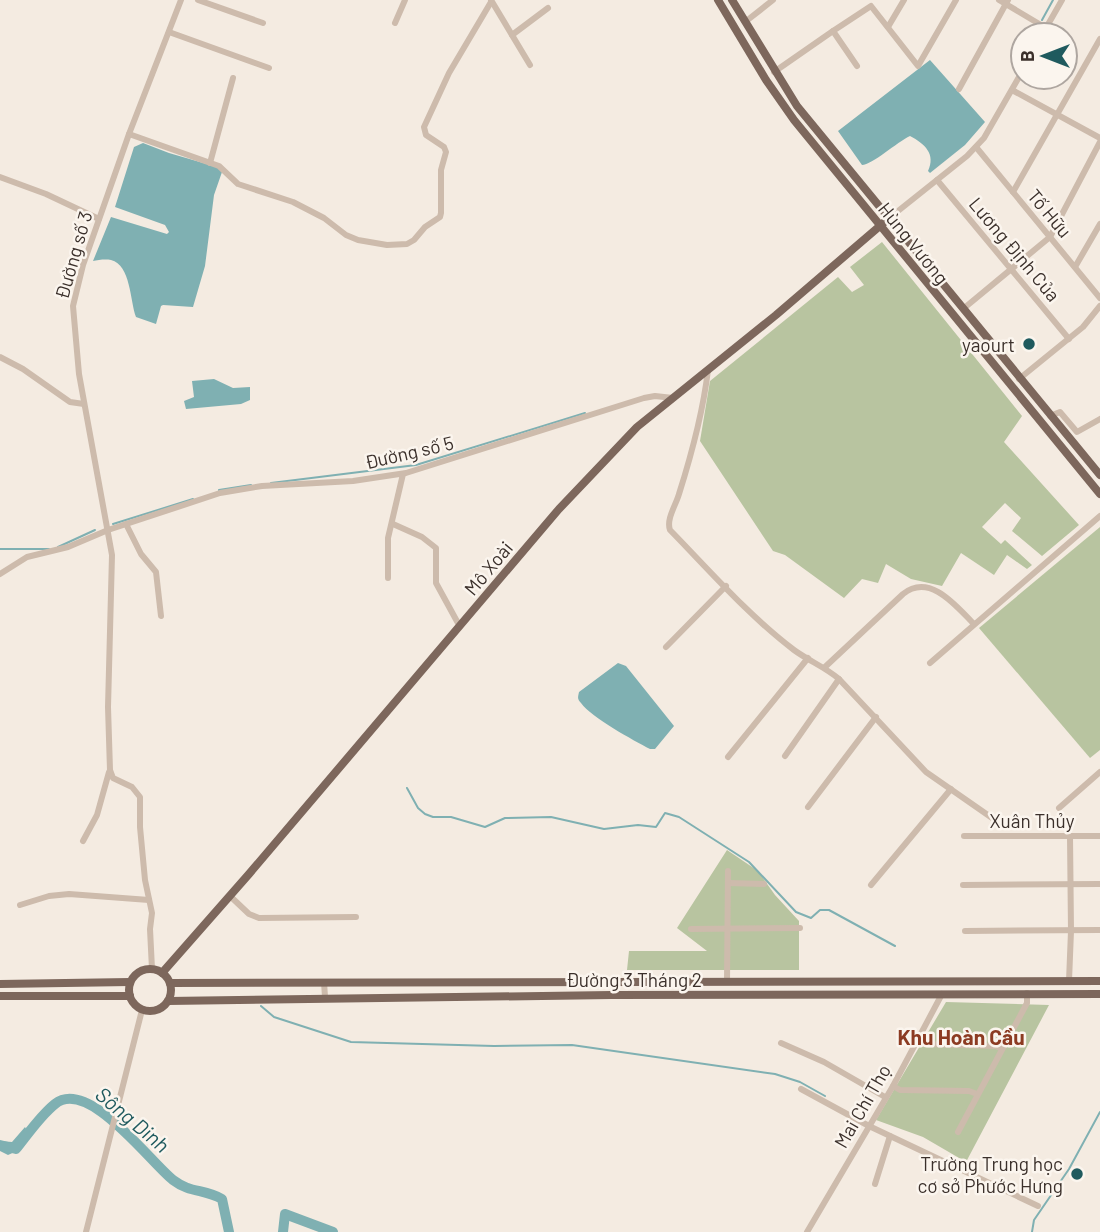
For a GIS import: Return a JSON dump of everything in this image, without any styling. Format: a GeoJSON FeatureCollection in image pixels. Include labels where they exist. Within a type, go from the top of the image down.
{"type":"FeatureCollection","features":[{"type":"Feature","properties":{"kind":"main road","name":"Hùng Vương"},"geometry":{"type":"LineString","coordinates":[[718,0],[780,101],[1100,494]]}},
{"type":"Feature","properties":{"kind":"main road","name":"Hùng Vương"},"geometry":{"type":"LineString","coordinates":[[732,0],[797,106],[1100,475]]}},
{"type":"Feature","properties":{"kind":"main road","name":"Mô Xoài"},"geometry":{"type":"LineString","coordinates":[[162,973],[459,625],[611,452],[673,397],[888,219]]}},
{"type":"Feature","properties":{"kind":"main road"},"geometry":{"type":"LineString","coordinates":[[152,969],[162,973],[170,983],[168,1001],[157,1010],[142,1010],[130,996],[130,982],[139,972],[152,969]]}},
{"type":"Feature","properties":{"kind":"main road","name":"Đường 3 Tháng 2"},"geometry":{"type":"LineString","coordinates":[[170,983],[1100,981]]}},
{"type":"Feature","properties":{"kind":"main road"},"geometry":{"type":"LineString","coordinates":[[0,984],[130,982]]}},
{"type":"Feature","properties":{"kind":"main road","name":"Đường 3 Tháng 2"},"geometry":{"type":"LineString","coordinates":[[168,1001],[325,997],[1100,994]]}},
{"type":"Feature","properties":{"kind":"main road"},"geometry":{"type":"LineString","coordinates":[[0,996],[130,996]]}},
{"type":"Feature","properties":{"kind":"street","name":"Đường số 3"},"geometry":{"type":"LineString","coordinates":[[83,841],[97,816],[110,770],[108,680],[113,583],[108,530],[74,340],[73,306],[83,265],[99,219],[181,0]]}},
{"type":"Feature","properties":{"kind":"street"},"geometry":{"type":"LineString","coordinates":[[198,0],[263,23]]}},
{"type":"Feature","properties":{"kind":"street"},"geometry":{"type":"LineString","coordinates":[[395,23],[405,0]]}},
{"type":"Feature","properties":{"kind":"street"},"geometry":{"type":"LineString","coordinates":[[745,22],[773,0]]}},
{"type":"Feature","properties":{"kind":"street"},"geometry":{"type":"LineString","coordinates":[[888,27],[904,0]]}},
{"type":"Feature","properties":{"kind":"street"},"geometry":{"type":"LineString","coordinates":[[775,72],[871,6],[918,66],[956,0]]}},
{"type":"Feature","properties":{"kind":"street"},"geometry":{"type":"LineString","coordinates":[[1050,21],[1062,0]]}},
{"type":"Feature","properties":{"kind":"street"},"geometry":{"type":"LineString","coordinates":[[130,134],[223,169],[238,184],[293,202],[324,218],[352,238],[387,245],[403,245],[411,242],[442,213],[441,170],[446,152],[426,135],[424,127],[449,73],[491,1],[530,65]]}},
{"type":"Feature","properties":{"kind":"street"},"geometry":{"type":"LineString","coordinates":[[959,89],[1004,1],[1030,21]]}},
{"type":"Feature","properties":{"kind":"street"},"geometry":{"type":"LineString","coordinates":[[512,35],[548,8]]}},
{"type":"Feature","properties":{"kind":"street"},"geometry":{"type":"LineString","coordinates":[[833,31],[857,66]]}},
{"type":"Feature","properties":{"kind":"street"},"geometry":{"type":"LineString","coordinates":[[169,32],[269,68]]}},
{"type":"Feature","properties":{"kind":"street"},"geometry":{"type":"LineString","coordinates":[[1013,192],[1100,39]]}},
{"type":"Feature","properties":{"kind":"street"},"geometry":{"type":"LineString","coordinates":[[210,163],[233,78]]}},
{"type":"Feature","properties":{"kind":"street"},"geometry":{"type":"LineString","coordinates":[[888,219],[976,147],[1011,91]]}},
{"type":"Feature","properties":{"kind":"street"},"geometry":{"type":"LineString","coordinates":[[963,309],[1050,237],[1100,140],[1014,91]]}},
{"type":"Feature","properties":{"kind":"street","name":"Tố Hữu"},"geometry":{"type":"LineString","coordinates":[[976,147],[1100,298]]}},
{"type":"Feature","properties":{"kind":"street"},"geometry":{"type":"LineString","coordinates":[[0,177],[46,194],[99,219]]}},
{"type":"Feature","properties":{"kind":"street","name":"Lương Định Của"},"geometry":{"type":"LineString","coordinates":[[937,180],[1069,339]]}},
{"type":"Feature","properties":{"kind":"street"},"geometry":{"type":"LineString","coordinates":[[1074,267],[1100,224]]}},
{"type":"Feature","properties":{"kind":"street"},"geometry":{"type":"LineString","coordinates":[[1019,379],[1088,323],[1100,306]]}},
{"type":"Feature","properties":{"kind":"street"},"geometry":{"type":"LineString","coordinates":[[0,357],[23,369],[69,402],[84,404]]}},
{"type":"Feature","properties":{"kind":"street"},"geometry":{"type":"LineString","coordinates":[[708,370],[694,446],[668,524],[670,530],[790,646],[825,667],[839,679],[917,764],[995,820]]}},
{"type":"Feature","properties":{"kind":"street","name":"Đường số 5"},"geometry":{"type":"LineString","coordinates":[[0,574],[21,560],[68,547],[108,530],[226,491],[262,486],[353,481],[403,474],[644,398],[673,397]]}},
{"type":"Feature","properties":{"kind":"street"},"geometry":{"type":"LineString","coordinates":[[1050,416],[1060,412],[1077,432],[1100,419]]}},
{"type":"Feature","properties":{"kind":"street"},"geometry":{"type":"LineString","coordinates":[[388,578],[388,538],[403,474]]}},
{"type":"Feature","properties":{"kind":"street"},"geometry":{"type":"LineString","coordinates":[[930,663],[1100,516]]}},
{"type":"Feature","properties":{"kind":"street"},"geometry":{"type":"LineString","coordinates":[[126,524],[141,554],[156,572],[161,615]]}},
{"type":"Feature","properties":{"kind":"street"},"geometry":{"type":"LineString","coordinates":[[393,524],[422,537],[436,548],[436,583],[459,625]]}},
{"type":"Feature","properties":{"kind":"street"},"geometry":{"type":"LineString","coordinates":[[666,647],[726,586]]}},
{"type":"Feature","properties":{"kind":"street"},"geometry":{"type":"LineString","coordinates":[[825,667],[912,588],[941,592],[974,624]]}},
{"type":"Feature","properties":{"kind":"street"},"geometry":{"type":"LineString","coordinates":[[729,757],[808,658]]}},
{"type":"Feature","properties":{"kind":"street"},"geometry":{"type":"LineString","coordinates":[[785,756],[839,679]]}},
{"type":"Feature","properties":{"kind":"street"},"geometry":{"type":"LineString","coordinates":[[808,807],[876,717]]}},
{"type":"Feature","properties":{"kind":"street"},"geometry":{"type":"LineString","coordinates":[[110,770],[113,778],[132,787],[139,794],[140,827],[152,913],[152,969]]}},
{"type":"Feature","properties":{"kind":"street"},"geometry":{"type":"LineString","coordinates":[[1059,808],[1100,772]]}},
{"type":"Feature","properties":{"kind":"street"},"geometry":{"type":"LineString","coordinates":[[871,885],[951,789]]}},
{"type":"Feature","properties":{"kind":"street","name":"Xuân Thủy"},"geometry":{"type":"LineString","coordinates":[[964,836],[1100,836]]}},
{"type":"Feature","properties":{"kind":"street"},"geometry":{"type":"LineString","coordinates":[[1069,981],[1070,836]]}},
{"type":"Feature","properties":{"kind":"street"},"geometry":{"type":"LineString","coordinates":[[727,982],[728,871]]}},
{"type":"Feature","properties":{"kind":"street"},"geometry":{"type":"LineString","coordinates":[[728,883],[765,884]]}},
{"type":"Feature","properties":{"kind":"street"},"geometry":{"type":"LineString","coordinates":[[963,885],[1100,884]]}},
{"type":"Feature","properties":{"kind":"street"},"geometry":{"type":"LineString","coordinates":[[20,905],[49,896],[69,894],[149,900]]}},
{"type":"Feature","properties":{"kind":"street"},"geometry":{"type":"LineString","coordinates":[[230,896],[248,914],[259,918],[356,917]]}},
{"type":"Feature","properties":{"kind":"street"},"geometry":{"type":"LineString","coordinates":[[691,929],[800,928]]}},
{"type":"Feature","properties":{"kind":"street"},"geometry":{"type":"LineString","coordinates":[[965,931],[1100,930]]}},
{"type":"Feature","properties":{"kind":"street"},"geometry":{"type":"LineString","coordinates":[[324,982],[325,997]]}},
{"type":"Feature","properties":{"kind":"street"},"geometry":{"type":"LineString","coordinates":[[611,995],[612,982]]}},
{"type":"Feature","properties":{"kind":"street"},"geometry":{"type":"LineString","coordinates":[[843,982],[844,996]]}},
{"type":"Feature","properties":{"kind":"street"},"geometry":{"type":"LineString","coordinates":[[958,1132],[1027,1003],[1027,993]]}},
{"type":"Feature","properties":{"kind":"street","name":"Mai Chí Thọ"},"geometry":{"type":"LineString","coordinates":[[811,1231],[942,994]]}},
{"type":"Feature","properties":{"kind":"street"},"geometry":{"type":"LineString","coordinates":[[86,1232],[142,1010]]}},
{"type":"Feature","properties":{"kind":"street"},"geometry":{"type":"LineString","coordinates":[[917,1041],[925,1044],[996,1046],[1002,1049]]}},
{"type":"Feature","properties":{"kind":"street"},"geometry":{"type":"LineString","coordinates":[[782,1043],[824,1062],[885,1097]]}},
{"type":"Feature","properties":{"kind":"street"},"geometry":{"type":"LineString","coordinates":[[893,1086],[900,1090],[969,1091],[978,1094]]}},
{"type":"Feature","properties":{"kind":"street"},"geometry":{"type":"LineString","coordinates":[[801,1089],[869,1126],[1038,1206]]}},
{"type":"Feature","properties":{"kind":"street"},"geometry":{"type":"LineString","coordinates":[[875,1184],[890,1136]]}},
{"type":"Feature","properties":{"kind":"green space"},"geometry":{"type":"Polygon","coordinates":[[[882,242],[1022,416],[1004,442],[1079,525],[1042,556],[1012,531],[1021,518],[1005,503],[982,527],[1001,544],[1005,540],[1032,565],[1027,569],[1007,555],[994,575],[961,553],[942,586],[911,579],[886,564],[878,583],[862,579],[844,598],[785,555],[773,551],[700,441],[710,381],[838,277],[852,292],[864,285],[850,267],[882,242]]]}},
{"type":"Feature","properties":{"kind":"green space"},"geometry":{"type":"Polygon","coordinates":[[[1100,527],[1100,750],[1090,758],[979,628],[1100,527]]]}},
{"type":"Feature","properties":{"kind":"green space"},"geometry":{"type":"Polygon","coordinates":[[[727,850],[758,871],[799,921],[799,970],[627,970],[629,951],[707,951],[677,928],[727,850]]]}},
{"type":"Feature","properties":{"kind":"green space"},"geometry":{"type":"Polygon","coordinates":[[[946,1002],[1049,1005],[966,1162],[923,1137],[876,1120],[946,1002]]]}},
{"type":"Feature","properties":{"kind":"water"},"geometry":{"type":"Polygon","coordinates":[[[930,60],[985,122],[965,145],[930,173],[928,171],[931,159],[928,150],[910,136],[862,165],[838,131],[930,60]]]}},
{"type":"Feature","properties":{"kind":"water"},"geometry":{"type":"Polygon","coordinates":[[[143,143],[217,167],[222,172],[214,195],[205,266],[193,307],[163,305],[156,324],[136,317],[129,284],[118,263],[111,260],[93,261],[111,217],[167,234],[169,232],[165,225],[115,207],[134,147],[143,143]]]}},
{"type":"Feature","properties":{"kind":"water"},"geometry":{"type":"Polygon","coordinates":[[[214,379],[233,388],[250,387],[250,400],[241,404],[186,409],[184,401],[194,397],[192,381],[214,379]]]}},
{"type":"Feature","properties":{"kind":"water"},"geometry":{"type":"Polygon","coordinates":[[[618,663],[626,666],[674,726],[655,749],[650,749],[613,728],[586,709],[579,700],[579,692],[618,663]]]}},
{"type":"Feature","properties":{"kind":"water"},"geometry":{"type":"Polygon","coordinates":[[[25,1127],[30,1136],[17,1151],[8,1155],[0,1151],[0,1141],[12,1142],[25,1127]]]}},
{"type":"Feature","properties":{"kind":"waterway"},"geometry":{"type":"LineString","coordinates":[[1042,20],[1053,0]]}},
{"type":"Feature","properties":{"kind":"waterway"},"geometry":{"type":"LineString","coordinates":[[271,483],[416,465],[585,413]]}},
{"type":"Feature","properties":{"kind":"waterway"},"geometry":{"type":"LineString","coordinates":[[219,490],[251,485]]}},
{"type":"Feature","properties":{"kind":"waterway"},"geometry":{"type":"LineString","coordinates":[[113,524],[193,499]]}},
{"type":"Feature","properties":{"kind":"waterway"},"geometry":{"type":"LineString","coordinates":[[58,547],[95,530]]}},
{"type":"Feature","properties":{"kind":"waterway"},"geometry":{"type":"LineString","coordinates":[[0,549],[49,549]]}},
{"type":"Feature","properties":{"kind":"waterway"},"geometry":{"type":"LineString","coordinates":[[407,788],[418,808],[425,814],[451,817],[485,827],[505,818],[551,817],[604,829],[638,825],[656,827],[665,813],[679,817],[749,862],[796,912],[811,918],[820,910],[829,910],[895,946]]}},
{"type":"Feature","properties":{"kind":"waterway"},"geometry":{"type":"LineString","coordinates":[[261,1006],[274,1017],[351,1042],[572,1045],[775,1074],[800,1082],[825,1096]]}},
{"type":"Feature","properties":{"kind":"waterway","name":"Sông Dinh"},"geometry":{"type":"LineString","coordinates":[[0,1145],[16,1149],[55,1104],[69,1099],[84,1102],[118,1125],[173,1180],[185,1187],[222,1199],[229,1232]]}},
{"type":"Feature","properties":{"kind":"waterway"},"geometry":{"type":"LineString","coordinates":[[1032,1232],[1034,1220],[1069,1169],[1100,1112]]}},
{"type":"Feature","properties":{"kind":"waterway","name":"Sông Dinh"},"geometry":{"type":"LineString","coordinates":[[283,1232],[285,1214],[333,1232]]}},
{"type":"Feature","properties":{"kind":"place","name":"yaourt"},"geometry":{"type":"Point","coordinates":[1029,344]}},
{"type":"Feature","properties":{"kind":"place","name":"Trường Trung học cơ sở Phước Hưng"},"geometry":{"type":"Point","coordinates":[1077,1174]}},
{"type":"Feature","properties":{"kind":"district","name":"Khu Hoàn Cầu"},"geometry":{"type":"Point","coordinates":[961,1036]}}]}
